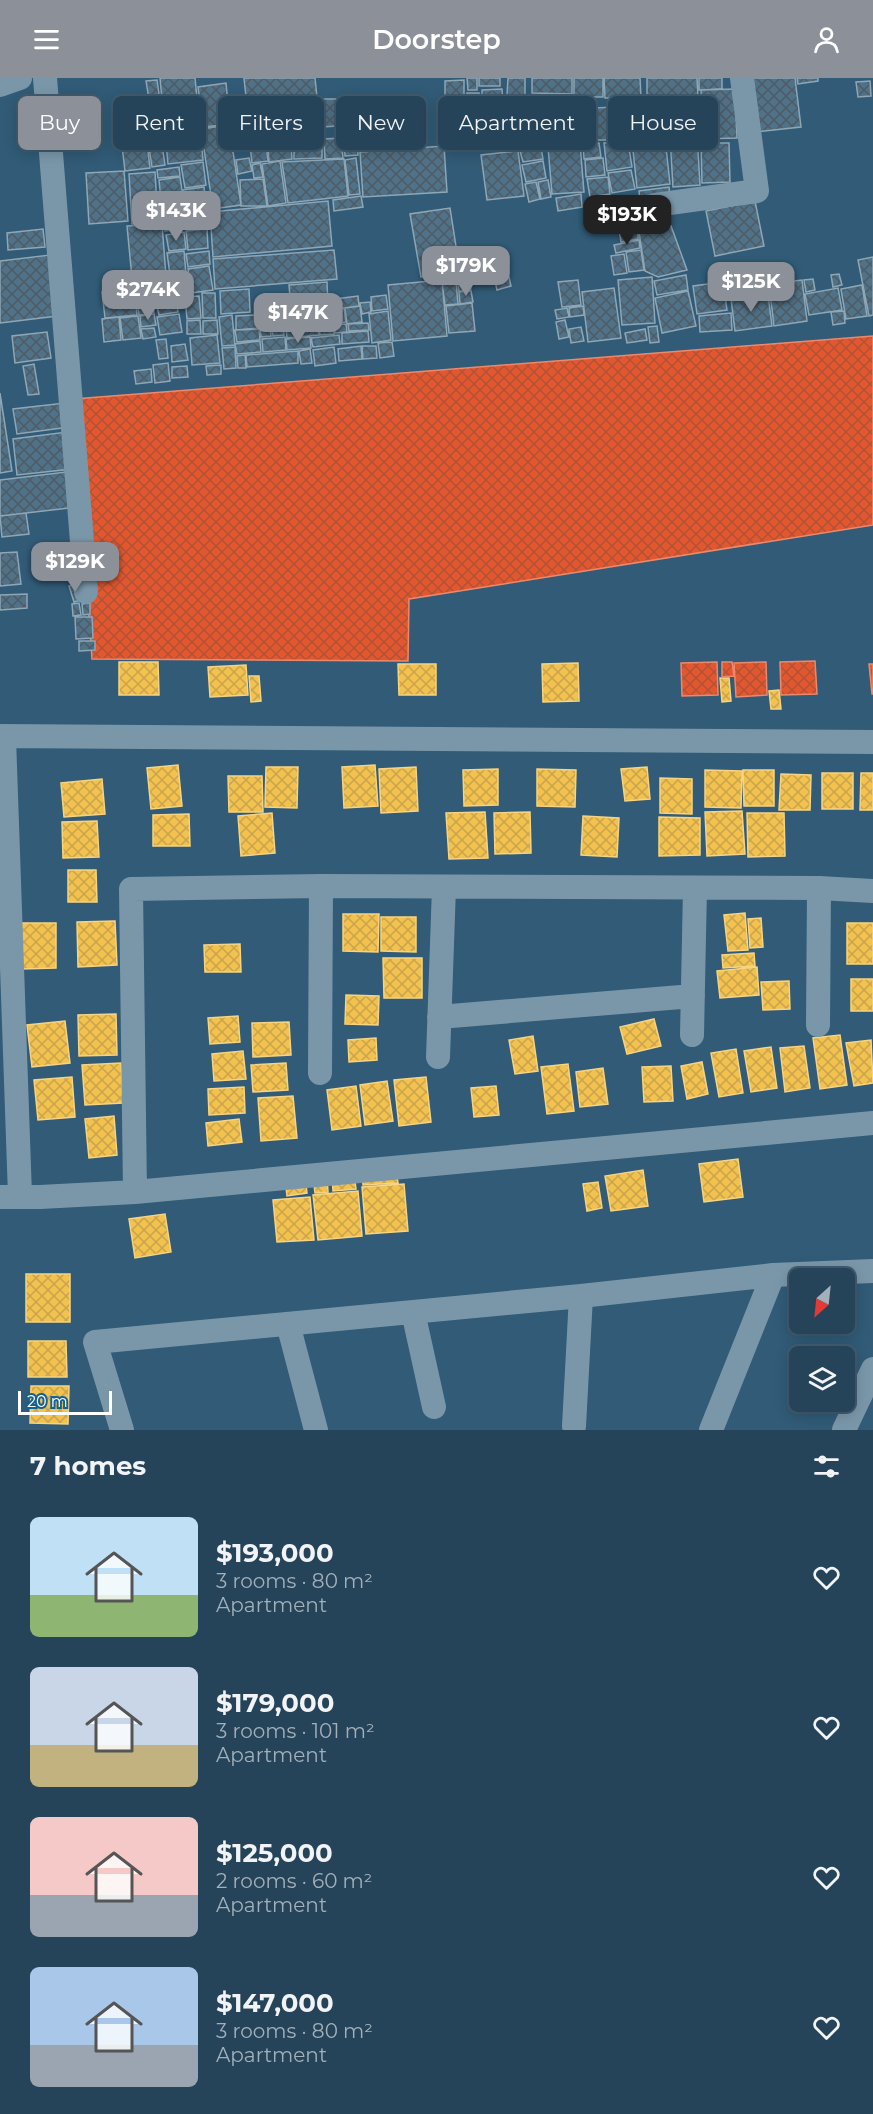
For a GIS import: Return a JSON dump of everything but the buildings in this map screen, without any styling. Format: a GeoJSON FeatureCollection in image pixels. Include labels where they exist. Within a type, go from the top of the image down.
{"type":"FeatureCollection","features":[{"type":"Feature","properties":{"kind":"street"},"geometry":{"type":"LineString","coordinates":[[0,85],[20,78]]}},
{"type":"Feature","properties":{"kind":"street"},"geometry":{"type":"LineString","coordinates":[[45,78],[86,592]]}},
{"type":"Feature","properties":{"kind":"street"},"geometry":{"type":"LineString","coordinates":[[655,205],[757,191],[742,78]]}},
{"type":"Feature","properties":{"kind":"street"},"geometry":{"type":"LineString","coordinates":[[873,742],[2,737],[10,1196],[40,1197],[135,1192],[873,1123]]}},
{"type":"Feature","properties":{"kind":"street"},"geometry":{"type":"LineString","coordinates":[[320,1073],[321,886]]}},
{"type":"Feature","properties":{"kind":"street"},"geometry":{"type":"LineString","coordinates":[[135,1192],[131,889],[444,886],[819,888],[873,891]]}},
{"type":"Feature","properties":{"kind":"street"},"geometry":{"type":"LineString","coordinates":[[438,1057],[444,886]]}},
{"type":"Feature","properties":{"kind":"street"},"geometry":{"type":"LineString","coordinates":[[692,1035],[695,888]]}},
{"type":"Feature","properties":{"kind":"street"},"geometry":{"type":"LineString","coordinates":[[818,1025],[819,888]]}},
{"type":"Feature","properties":{"kind":"street"},"geometry":{"type":"LineString","coordinates":[[439,1017],[693,996]]}},
{"type":"Feature","properties":{"kind":"street"},"geometry":{"type":"LineString","coordinates":[[122,1430],[95,1342],[581,1296],[773,1275],[873,1271]]}},
{"type":"Feature","properties":{"kind":"street"},"geometry":{"type":"LineString","coordinates":[[711,1430],[773,1275]]}},
{"type":"Feature","properties":{"kind":"street"},"geometry":{"type":"LineString","coordinates":[[574,1426],[581,1296]]}},
{"type":"Feature","properties":{"kind":"street"},"geometry":{"type":"LineString","coordinates":[[413,1312],[434,1407]]}},
{"type":"Feature","properties":{"kind":"street"},"geometry":{"type":"LineString","coordinates":[[288,1324],[316,1430]]}},
{"type":"Feature","properties":{"kind":"street"},"geometry":{"type":"LineString","coordinates":[[844,1430],[873,1369]]}}]}
